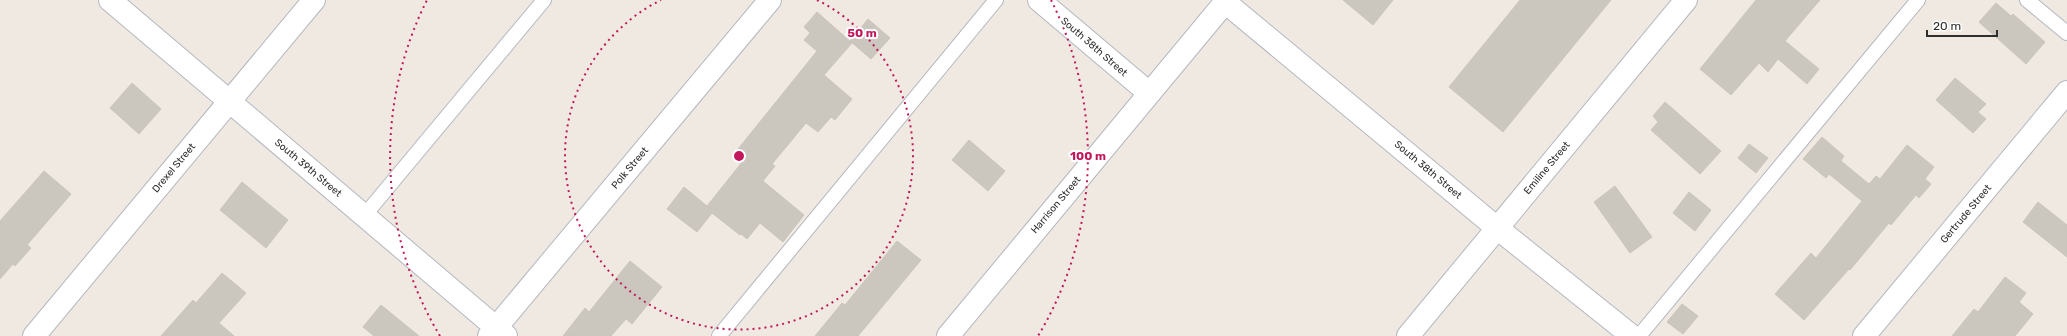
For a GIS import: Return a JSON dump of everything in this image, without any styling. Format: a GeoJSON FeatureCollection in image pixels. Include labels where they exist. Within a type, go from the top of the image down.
{"type":"FeatureCollection","features":[{"type":"Feature","properties":{"kind":"street","name":"South 39th Street"},"geometry":{"type":"LineString","coordinates":[[110,0],[364,216],[497,333]]}},
{"type":"Feature","properties":{"kind":"street","name":"Drexel Street"},"geometry":{"type":"LineString","coordinates":[[34,336],[314,0]]}},
{"type":"Feature","properties":{"kind":"street","name":"Polk Street"},"geometry":{"type":"LineString","coordinates":[[497,333],[770,0]]}},
{"type":"Feature","properties":{"kind":"street","name":"South 38th Street"},"geometry":{"type":"LineString","coordinates":[[1039,0],[1149,94]]}},
{"type":"Feature","properties":{"kind":"street","name":"Emiline Street"},"geometry":{"type":"LineString","coordinates":[[1408,336],[1686,0]]}},
{"type":"Feature","properties":{"kind":"street","name":"South 38th Street"},"geometry":{"type":"LineString","coordinates":[[1226,1],[1497,228],[1632,336]]}},
{"type":"Feature","properties":{"kind":"street","name":"Harrison Street"},"geometry":{"type":"LineString","coordinates":[[948,336],[1226,1]]}},
{"type":"Feature","properties":{"kind":"street","name":"Gertrude Street"},"geometry":{"type":"LineString","coordinates":[[1864,336],[2067,92]]}},
{"type":"Feature","properties":{"kind":"lane"},"geometry":{"type":"LineString","coordinates":[[364,216],[544,0]]}},
{"type":"Feature","properties":{"kind":"lane"},"geometry":{"type":"LineString","coordinates":[[719,336],[996,0]]}},
{"type":"Feature","properties":{"kind":"lane"},"geometry":{"type":"LineString","coordinates":[[1639,336],[1918,0]]}},
{"type":"Feature","properties":{"kind":"lane"},"geometry":{"type":"LineString","coordinates":[[2027,0],[2067,34]]}},
{"type":"Feature","properties":{"kind":"building"},"geometry":{"type":"Polygon","coordinates":[[[1343,0],[1393,0],[1373,25],[1343,0]]]}},
{"type":"Feature","properties":{"kind":"building"},"geometry":{"type":"Polygon","coordinates":[[[1520,0],[1611,0],[1503,132],[1449,87],[1520,0]]]}},
{"type":"Feature","properties":{"kind":"building"},"geometry":{"type":"Polygon","coordinates":[[[1756,0],[1820,0],[1785,41],[1819,69],[1807,84],[1778,59],[1768,72],[1759,63],[1731,95],[1700,69],[1756,0]]]}},
{"type":"Feature","properties":{"kind":"building"},"geometry":{"type":"Polygon","coordinates":[[[1996,3],[2011,16],[2013,14],[2045,42],[2026,64],[1979,22],[1996,3]]]}},
{"type":"Feature","properties":{"kind":"building"},"geometry":{"type":"Polygon","coordinates":[[[817,12],[852,43],[824,75],[852,99],[835,120],[831,117],[818,132],[806,123],[772,164],[775,166],[763,181],[804,215],[783,242],[760,223],[747,239],[712,213],[697,232],[667,209],[684,187],[707,206],[743,161],[734,154],[817,51],[804,40],[810,33],[804,27],[817,12]]]}},
{"type":"Feature","properties":{"kind":"building"},"geometry":{"type":"Polygon","coordinates":[[[868,19],[890,38],[871,59],[850,41],[868,19]]]}},
{"type":"Feature","properties":{"kind":"building"},"geometry":{"type":"Polygon","coordinates":[[[1955,78],[1986,104],[1978,112],[1986,119],[1973,133],[1936,100],[1955,78]]]}},
{"type":"Feature","properties":{"kind":"building"},"geometry":{"type":"Polygon","coordinates":[[[132,83],[161,109],[139,134],[110,108],[132,83]]]}},
{"type":"Feature","properties":{"kind":"building"},"geometry":{"type":"Polygon","coordinates":[[[1665,102],[1721,151],[1700,174],[1651,130],[1658,122],[1653,116],[1665,102]]]}},
{"type":"Feature","properties":{"kind":"building"},"geometry":{"type":"Polygon","coordinates":[[[1822,137],[1844,156],[1841,161],[1869,184],[1876,176],[1880,179],[1907,145],[1934,167],[1925,179],[1931,184],[1919,198],[1916,195],[1891,225],[1889,223],[1850,270],[1849,269],[1804,320],[1775,294],[1811,253],[1816,258],[1862,201],[1829,174],[1826,178],[1803,159],[1822,137]]]}},
{"type":"Feature","properties":{"kind":"building"},"geometry":{"type":"Polygon","coordinates":[[[969,140],[1005,171],[988,191],[952,160],[969,140]]]}},
{"type":"Feature","properties":{"kind":"building"},"geometry":{"type":"Polygon","coordinates":[[[1749,144],[1768,158],[1756,173],[1738,158],[1749,144]]]}},
{"type":"Feature","properties":{"kind":"building"},"geometry":{"type":"Polygon","coordinates":[[[44,171],[71,194],[27,245],[31,248],[15,266],[13,264],[0,279],[0,221],[44,171]]]}},
{"type":"Feature","properties":{"kind":"building"},"geometry":{"type":"Polygon","coordinates":[[[242,182],[288,220],[266,248],[220,210],[242,182]]]}},
{"type":"Feature","properties":{"kind":"building"},"geometry":{"type":"Polygon","coordinates":[[[1615,186],[1652,237],[1630,253],[1594,202],[1615,186]]]}},
{"type":"Feature","properties":{"kind":"building"},"geometry":{"type":"Polygon","coordinates":[[[1689,192],[1711,210],[1695,231],[1673,213],[1689,192]]]}},
{"type":"Feature","properties":{"kind":"building"},"geometry":{"type":"Polygon","coordinates":[[[2038,202],[2067,225],[2067,257],[2023,222],[2038,202]]]}},
{"type":"Feature","properties":{"kind":"building"},"geometry":{"type":"Polygon","coordinates":[[[897,241],[921,260],[858,336],[815,336],[842,303],[845,305],[897,241]]]}},
{"type":"Feature","properties":{"kind":"building"},"geometry":{"type":"Polygon","coordinates":[[[630,261],[662,287],[632,324],[626,319],[611,336],[563,336],[585,308],[589,312],[630,261]]]}},
{"type":"Feature","properties":{"kind":"building"},"geometry":{"type":"Polygon","coordinates":[[[222,273],[246,293],[219,323],[234,336],[161,336],[193,300],[196,303],[222,273]]]}},
{"type":"Feature","properties":{"kind":"building"},"geometry":{"type":"Polygon","coordinates":[[[2005,277],[2026,293],[2019,302],[2033,314],[2015,336],[1952,336],[1974,309],[1978,312],[2005,277]]]}},
{"type":"Feature","properties":{"kind":"building"},"geometry":{"type":"Polygon","coordinates":[[[1682,304],[1698,316],[1683,334],[1667,322],[1682,304]]]}},
{"type":"Feature","properties":{"kind":"building"},"geometry":{"type":"Polygon","coordinates":[[[381,305],[419,336],[374,336],[363,327],[381,305]]]}}]}
